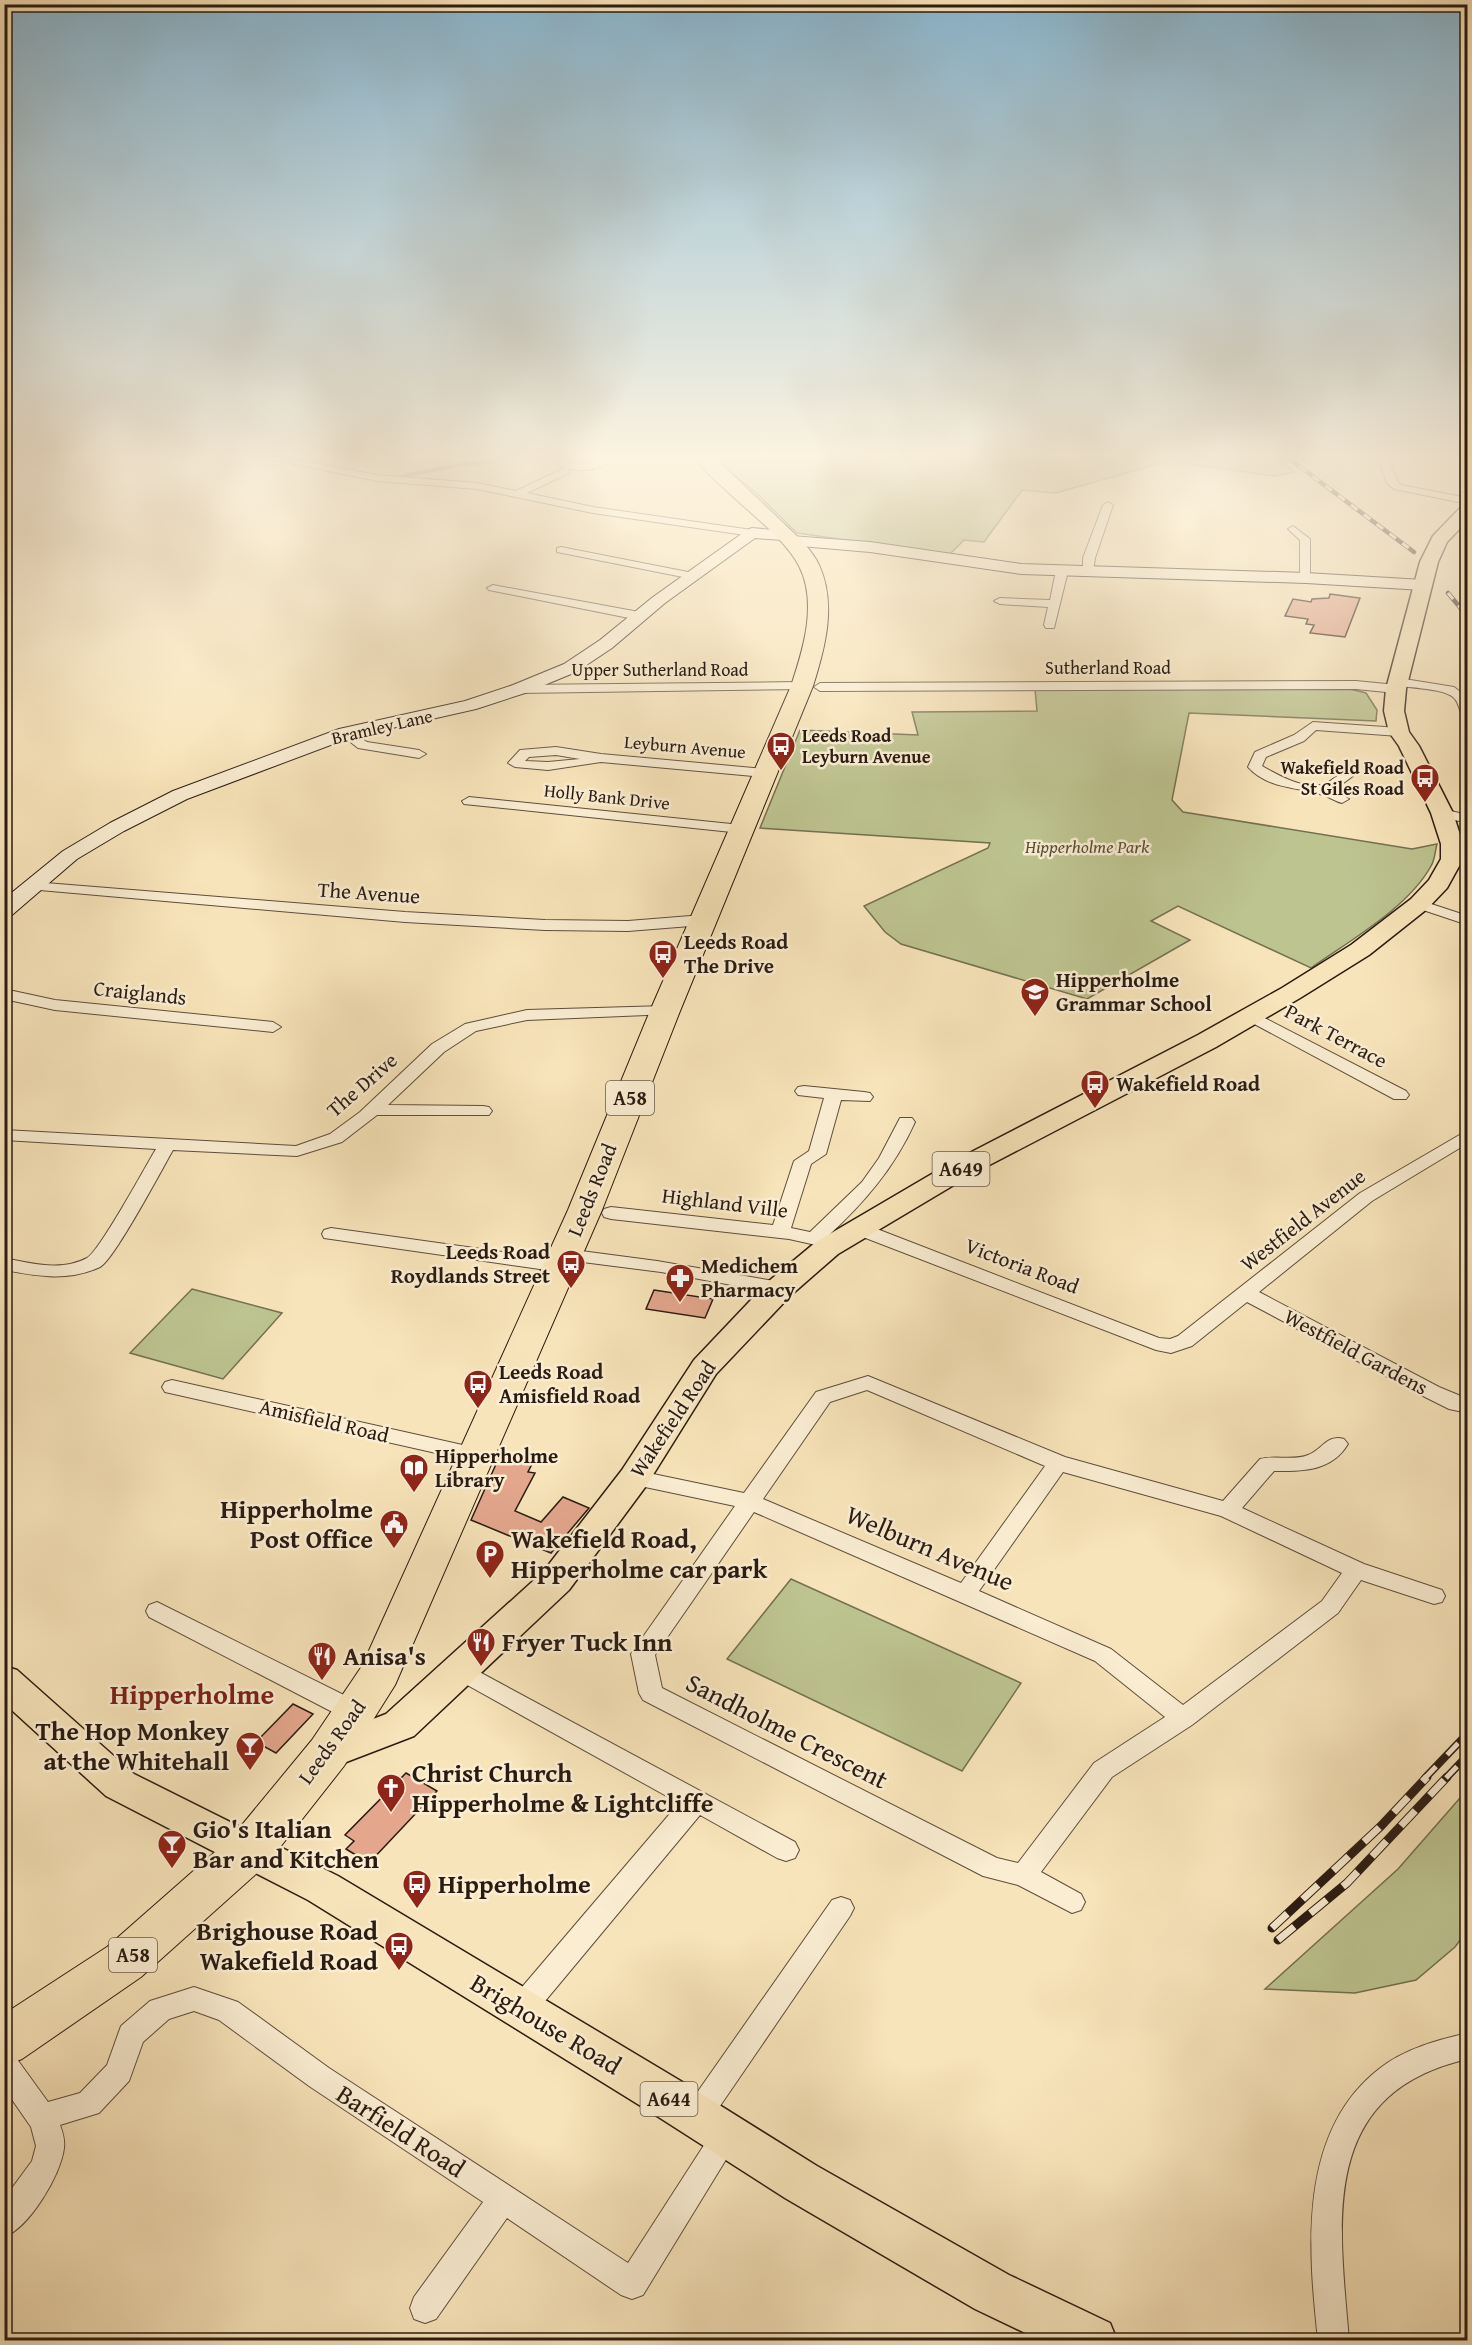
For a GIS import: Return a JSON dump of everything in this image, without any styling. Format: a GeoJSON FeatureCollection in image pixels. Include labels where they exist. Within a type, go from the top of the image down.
{"type":"FeatureCollection","features":[{"type":"Feature","properties":{"kind":"highway","name":"Leeds Road"},"geometry":{"type":"LineString","coordinates":[[249,1851],[328,1752],[380,1673],[563,1260],[765,773],[811,687],[812,655],[818,620],[816,592],[809,566]]}},
{"type":"Feature","properties":{"kind":"highway","name":"A58"},"geometry":{"type":"LineString","coordinates":[[4,2043],[124,1962],[249,1851]]}},
{"type":"Feature","properties":{"kind":"main road","name":"Wakefield Road"},"geometry":{"type":"LineString","coordinates":[[328,1752],[400,1725],[556,1581],[634,1478],[705,1367],[780,1288],[835,1237],[1036,1128],[1251,1016],[1334,967],[1419,904],[1439,883],[1452,859],[1449,831],[1455,816],[1399,732],[1394,711],[1397,686],[1430,566]]}},
{"type":"Feature","properties":{"kind":"main road","name":"A644"},"geometry":{"type":"LineString","coordinates":[[4,1680],[120,1785],[249,1851]]}},
{"type":"Feature","properties":{"kind":"main road","name":"Brighouse Road"},"geometry":{"type":"LineString","coordinates":[[249,1851],[323,1888],[801,2182],[992,2292],[1093,2340]]}},
{"type":"Feature","properties":{"kind":"street"},"geometry":{"type":"LineString","coordinates":[[644,566],[693,576]]}},
{"type":"Feature","properties":{"kind":"street","name":"Bramley Lane"},"geometry":{"type":"LineString","coordinates":[[4,910],[69,855],[148,810],[180,795],[346,733],[436,714],[519,689],[579,662],[706,566]]}},
{"type":"Feature","properties":{"kind":"street"},"geometry":{"type":"LineString","coordinates":[[1003,566],[1087,572],[1305,578],[1423,585]]}},
{"type":"Feature","properties":{"kind":"street"},"geometry":{"type":"LineString","coordinates":[[1087,572],[1088,566]]}},
{"type":"Feature","properties":{"kind":"street"},"geometry":{"type":"LineString","coordinates":[[1305,566],[1305,578]]}},
{"type":"Feature","properties":{"kind":"street"},"geometry":{"type":"LineString","coordinates":[[1050,625],[1062,570]]}},
{"type":"Feature","properties":{"kind":"street"},"geometry":{"type":"LineString","coordinates":[[493,588],[639,616]]}},
{"type":"Feature","properties":{"kind":"street"},"geometry":{"type":"LineString","coordinates":[[1000,601],[1055,604]]}},
{"type":"Feature","properties":{"kind":"street","name":"Sutherland Road"},"geometry":{"type":"LineString","coordinates":[[811,687],[1397,686],[1450,690],[1461,697],[1467,715]]}},
{"type":"Feature","properties":{"kind":"street","name":"Upper Sutherland Road"},"geometry":{"type":"LineString","coordinates":[[519,689],[811,687]]}},
{"type":"Feature","properties":{"kind":"street"},"geometry":{"type":"LineString","coordinates":[[1342,800],[1324,790],[1294,786],[1271,777],[1255,767],[1260,755],[1299,738],[1313,726],[1399,732]]}},
{"type":"Feature","properties":{"kind":"street"},"geometry":{"type":"LineString","coordinates":[[346,733],[363,745],[419,754]]}},
{"type":"Feature","properties":{"kind":"street","name":"Leyburn Avenue"},"geometry":{"type":"LineString","coordinates":[[601,758],[561,766],[534,767],[515,763],[525,753],[556,752],[765,773]]}},
{"type":"Feature","properties":{"kind":"street"},"geometry":{"type":"LineString","coordinates":[[1324,790],[1346,776]]}},
{"type":"Feature","properties":{"kind":"street","name":"Holly Bank Drive"},"geometry":{"type":"LineString","coordinates":[[469,801],[741,830]]}},
{"type":"Feature","properties":{"kind":"street","name":"The Avenue"},"geometry":{"type":"LineString","coordinates":[[33,886],[405,917],[545,925],[628,926],[703,920]]}},
{"type":"Feature","properties":{"kind":"street"},"geometry":{"type":"LineString","coordinates":[[1419,904],[1467,921]]}},
{"type":"Feature","properties":{"kind":"street","name":"Craiglands"},"geometry":{"type":"LineString","coordinates":[[4,994],[55,1005],[273,1026]]}},
{"type":"Feature","properties":{"kind":"street","name":"The Drive"},"geometry":{"type":"LineString","coordinates":[[4,1136],[297,1150],[336,1138],[373,1110],[438,1048],[471,1027],[527,1015],[665,1011]]}},
{"type":"Feature","properties":{"kind":"street","name":"Park Terrace"},"geometry":{"type":"LineString","coordinates":[[1251,1016],[1400,1095]]}},
{"type":"Feature","properties":{"kind":"street"},"geometry":{"type":"LineString","coordinates":[[804,1091],[864,1097]]}},
{"type":"Feature","properties":{"kind":"street"},"geometry":{"type":"LineString","coordinates":[[780,1232],[803,1161],[817,1154],[834,1094]]}},
{"type":"Feature","properties":{"kind":"street"},"geometry":{"type":"LineString","coordinates":[[373,1110],[483,1111]]}},
{"type":"Feature","properties":{"kind":"street"},"geometry":{"type":"LineString","coordinates":[[835,1237],[860,1197],[877,1177],[894,1149],[906,1122]]}},
{"type":"Feature","properties":{"kind":"street","name":"Westfield Avenue"},"geometry":{"type":"LineString","coordinates":[[1171,1346],[1185,1341],[1366,1197],[1467,1135]]}},
{"type":"Feature","properties":{"kind":"street"},"geometry":{"type":"LineString","coordinates":[[4,1264],[45,1272],[64,1271],[95,1262],[117,1231],[167,1145]]}},
{"type":"Feature","properties":{"kind":"street","name":"Highland Ville"},"geometry":{"type":"LineString","coordinates":[[610,1212],[835,1237]]}},
{"type":"Feature","properties":{"kind":"street"},"geometry":{"type":"LineString","coordinates":[[331,1234],[563,1260],[663,1268],[780,1288]]}},
{"type":"Feature","properties":{"kind":"street","name":"Victoria Road"},"geometry":{"type":"LineString","coordinates":[[835,1237],[1156,1344],[1171,1346]]}},
{"type":"Feature","properties":{"kind":"street","name":"Westfield Gardens"},"geometry":{"type":"LineString","coordinates":[[1246,1293],[1432,1392],[1467,1406]]}},
{"type":"Feature","properties":{"kind":"street","name":"Sandholme Crescent"},"geometry":{"type":"LineString","coordinates":[[1072,1902],[1024,1875],[992,1868],[651,1693],[643,1654],[823,1397],[868,1383],[1058,1463],[1228,1510],[1356,1570],[1434,1596]]}},
{"type":"Feature","properties":{"kind":"street","name":"Amisfield Road"},"geometry":{"type":"LineString","coordinates":[[172,1387],[476,1455]]}},
{"type":"Feature","properties":{"kind":"street"},"geometry":{"type":"LineString","coordinates":[[1228,1510],[1269,1464],[1312,1463],[1337,1444]]}},
{"type":"Feature","properties":{"kind":"street"},"geometry":{"type":"LineString","coordinates":[[965,1594],[1058,1463]]}},
{"type":"Feature","properties":{"kind":"street","name":"Welburn Avenue"},"geometry":{"type":"LineString","coordinates":[[634,1478],[751,1502],[965,1594],[1104,1655],[1183,1718]]}},
{"type":"Feature","properties":{"kind":"street"},"geometry":{"type":"LineString","coordinates":[[1024,1875],[1103,1770],[1183,1718],[1330,1607],[1356,1570]]}},
{"type":"Feature","properties":{"kind":"street"},"geometry":{"type":"LineString","coordinates":[[157,1611],[355,1712]]}},
{"type":"Feature","properties":{"kind":"street"},"geometry":{"type":"LineString","coordinates":[[459,1670],[786,1850]]}},
{"type":"Feature","properties":{"kind":"street"},"geometry":{"type":"LineString","coordinates":[[521,2009],[697,1800]]}},
{"type":"Feature","properties":{"kind":"street"},"geometry":{"type":"LineString","coordinates":[[712,2126],[841,1908]]}},
{"type":"Feature","properties":{"kind":"street","name":"Barfield Road"},"geometry":{"type":"LineString","coordinates":[[40,2117],[89,2103],[119,2072],[131,2035],[160,2010],[194,2000],[228,2011],[319,2077],[632,2284],[712,2126]]}},
{"type":"Feature","properties":{"kind":"street"},"geometry":{"type":"LineString","coordinates":[[1333,2340],[1326,2197],[1333,2158],[1346,2130],[1372,2094],[1392,2075],[1432,2054],[1467,2046]]}},
{"type":"Feature","properties":{"kind":"street"},"geometry":{"type":"LineString","coordinates":[[4,2064],[40,2117],[50,2137],[46,2166],[4,2223]]}},
{"type":"Feature","properties":{"kind":"street"},"geometry":{"type":"LineString","coordinates":[[425,2308],[503,2199]]}},
{"type":"Feature","properties":{"kind":"green space","name":"Hipperholme Park"},"geometry":{"type":"Polygon","coordinates":[[[1347,688],[1366,693],[1377,710],[1376,721],[1189,713],[1172,800],[1183,812],[1412,849],[1437,844],[1431,866],[1408,896],[1377,923],[1311,968],[1178,906],[1151,921],[1190,940],[1087,999],[901,944],[885,932],[864,906],[988,848],[990,843],[760,828],[800,730],[918,735],[912,712],[1037,711],[1035,689],[1347,688]]]}},
{"type":"Feature","properties":{"kind":"green space"},"geometry":{"type":"Polygon","coordinates":[[[192,1289],[282,1313],[223,1379],[130,1353],[192,1289]]]}},
{"type":"Feature","properties":{"kind":"green space"},"geometry":{"type":"Polygon","coordinates":[[[791,1579],[1021,1683],[962,1771],[727,1659],[791,1579]]]}},
{"type":"Feature","properties":{"kind":"green space"},"geometry":{"type":"Polygon","coordinates":[[[1467,1790],[1467,1931],[1455,1947],[1416,1980],[1355,1993],[1265,1989],[1398,1869],[1467,1790]]]}},
{"type":"Feature","properties":{"kind":"building"},"geometry":{"type":"Polygon","coordinates":[[[1330,594],[1360,598],[1345,637],[1310,633],[1314,625],[1306,624],[1308,619],[1285,616],[1293,599],[1311,602],[1312,599],[1329,598],[1330,594]]]}},
{"type":"Feature","properties":{"kind":"building","name":"Medichem Pharmacy"},"geometry":{"type":"Polygon","coordinates":[[[654,1290],[713,1299],[705,1318],[646,1309],[654,1290]]]}},
{"type":"Feature","properties":{"kind":"building"},"geometry":{"type":"Polygon","coordinates":[[[501,1453],[535,1458],[528,1472],[535,1473],[515,1511],[541,1522],[563,1497],[589,1508],[551,1553],[471,1520],[501,1453]]]}},
{"type":"Feature","properties":{"kind":"building"},"geometry":{"type":"Polygon","coordinates":[[[293,1704],[313,1714],[276,1753],[256,1742],[293,1704]]]}},
{"type":"Feature","properties":{"kind":"building","name":"Christ Church Hipperholme & Lightcliffe"},"geometry":{"type":"Polygon","coordinates":[[[406,1773],[437,1791],[369,1863],[346,1849],[354,1841],[345,1835],[406,1773]]]}},
{"type":"Feature","properties":{"kind":"railway"},"geometry":{"type":"LineString","coordinates":[[1448,593],[1468,617]]}},
{"type":"Feature","properties":{"kind":"railway"},"geometry":{"type":"LineString","coordinates":[[1425,1778],[1468,1733]]}},
{"type":"Feature","properties":{"kind":"railway"},"geometry":{"type":"LineString","coordinates":[[1446,1778],[1468,1755]]}},
{"type":"Feature","properties":{"kind":"railway"},"geometry":{"type":"LineString","coordinates":[[1272,1928],[1381,1826],[1427,1777]]}},
{"type":"Feature","properties":{"kind":"railway"},"geometry":{"type":"LineString","coordinates":[[1278,1940],[1347,1883],[1447,1777]]}},
{"type":"Feature","properties":{"kind":"place","name":"Leeds Road Leyburn Avenue"},"geometry":{"type":"Point","coordinates":[781,772]}},
{"type":"Feature","properties":{"kind":"place","name":"Wakefield Road St Giles Road"},"geometry":{"type":"Point","coordinates":[1425,804]}},
{"type":"Feature","properties":{"kind":"place","name":"Leeds Road The Drive"},"geometry":{"type":"Point","coordinates":[663,980]}},
{"type":"Feature","properties":{"kind":"place","name":"Hipperholme Grammar School"},"geometry":{"type":"Point","coordinates":[1035,1018]}},
{"type":"Feature","properties":{"kind":"place","name":"Wakefield Road"},"geometry":{"type":"Point","coordinates":[1095,1110]}},
{"type":"Feature","properties":{"kind":"place","name":"Leeds Road Roydlands Street"},"geometry":{"type":"Point","coordinates":[571,1290]}},
{"type":"Feature","properties":{"kind":"place","name":"Medichem Pharmacy"},"geometry":{"type":"Point","coordinates":[680,1304]}},
{"type":"Feature","properties":{"kind":"place","name":"Leeds Road Amisfield Road"},"geometry":{"type":"Point","coordinates":[478,1410]}},
{"type":"Feature","properties":{"kind":"place","name":"Hipperholme Library"},"geometry":{"type":"Point","coordinates":[414,1494]}},
{"type":"Feature","properties":{"kind":"place","name":"Hipperholme Post Office"},"geometry":{"type":"Point","coordinates":[394,1550]}},
{"type":"Feature","properties":{"kind":"place","name":"Wakefield Road, Hipperholme car park"},"geometry":{"type":"Point","coordinates":[490,1580]}},
{"type":"Feature","properties":{"kind":"place","name":"Fryer Tuck Inn"},"geometry":{"type":"Point","coordinates":[481,1668]}},
{"type":"Feature","properties":{"kind":"place","name":"Anisa's"},"geometry":{"type":"Point","coordinates":[322,1682]}},
{"type":"Feature","properties":{"kind":"place","name":"The Hop Monkey at the Whitehall"},"geometry":{"type":"Point","coordinates":[250,1772]}},
{"type":"Feature","properties":{"kind":"place","name":"Christ Church Hipperholme & Lightcliffe"},"geometry":{"type":"Point","coordinates":[391,1814]}},
{"type":"Feature","properties":{"kind":"place","name":"Gio's Italian Bar and Kitchen"},"geometry":{"type":"Point","coordinates":[172,1870]}},
{"type":"Feature","properties":{"kind":"place","name":"Hipperholme"},"geometry":{"type":"Point","coordinates":[417,1910]}},
{"type":"Feature","properties":{"kind":"place","name":"Brighouse Road Wakefield Road"},"geometry":{"type":"Point","coordinates":[399,1972]}},
{"type":"Feature","properties":{"kind":"district","name":"Hipperholme"},"geometry":{"type":"Point","coordinates":[192,1694]}}]}
